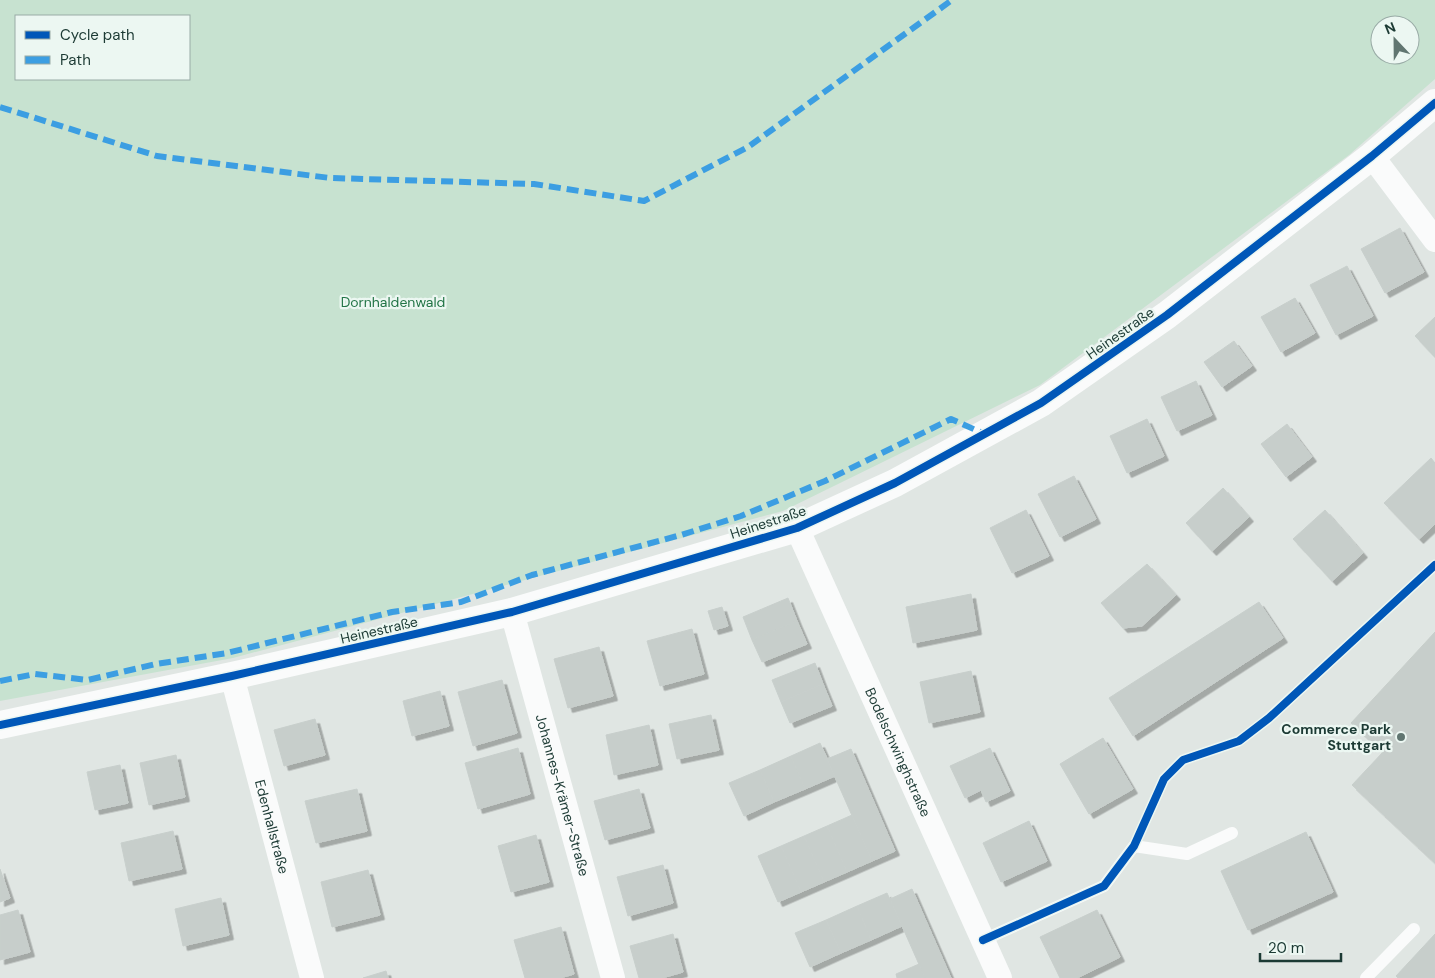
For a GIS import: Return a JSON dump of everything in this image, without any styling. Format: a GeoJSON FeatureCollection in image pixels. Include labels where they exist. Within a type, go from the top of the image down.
{"type":"FeatureCollection","features":[{"type":"Feature","properties":{"kind":"street","name":"Heinestraße"},"geometry":{"type":"LineString","coordinates":[[0,725],[232,676],[512,612],[797,528],[895,483],[1041,403],[1167,315],[1372,156],[1435,103]]}},
{"type":"Feature","properties":{"kind":"street"},"geometry":{"type":"LineString","coordinates":[[1372,156],[1435,240]]}},
{"type":"Feature","properties":{"kind":"street","name":"Bodelschwinghstraße"},"geometry":{"type":"LineString","coordinates":[[797,528],[1000,978]]}},
{"type":"Feature","properties":{"kind":"street","name":"Johannes-Krämer-Straße"},"geometry":{"type":"LineString","coordinates":[[512,612],[613,978]]}},
{"type":"Feature","properties":{"kind":"street","name":"Edenhallstraße"},"geometry":{"type":"LineString","coordinates":[[232,676],[312,978]]}},
{"type":"Feature","properties":{"kind":"lane"},"geometry":{"type":"LineString","coordinates":[[983,940],[1104,886],[1134,846],[1187,854],[1232,833]]}},
{"type":"Feature","properties":{"kind":"lane"},"geometry":{"type":"LineString","coordinates":[[1366,978],[1414,929]]}},
{"type":"Feature","properties":{"kind":"green space","name":"Dornhaldenwald"},"geometry":{"type":"Polygon","coordinates":[[[0,0],[1435,0],[1435,79],[1349,155],[1040,385],[783,511],[233,658],[0,701],[0,0]]]}},
{"type":"Feature","properties":{"kind":"building"},"geometry":{"type":"Polygon","coordinates":[[[1400,228],[1424,272],[1385,293],[1361,249],[1400,228]]]}},
{"type":"Feature","properties":{"kind":"building"},"geometry":{"type":"Polygon","coordinates":[[[1347,266],[1373,316],[1336,335],[1310,285],[1347,266]]]}},
{"type":"Feature","properties":{"kind":"building"},"geometry":{"type":"Polygon","coordinates":[[[1295,298],[1315,333],[1281,352],[1261,317],[1295,298]]]}},
{"type":"Feature","properties":{"kind":"building"},"geometry":{"type":"Polygon","coordinates":[[[1435,317],[1435,357],[1415,336],[1435,317]]]}},
{"type":"Feature","properties":{"kind":"building"},"geometry":{"type":"Polygon","coordinates":[[[1234,341],[1252,366],[1222,387],[1204,362],[1234,341]]]}},
{"type":"Feature","properties":{"kind":"building"},"geometry":{"type":"Polygon","coordinates":[[[1196,381],[1212,415],[1177,431],[1161,397],[1196,381]]]}},
{"type":"Feature","properties":{"kind":"building"},"geometry":{"type":"Polygon","coordinates":[[[1147,419],[1164,456],[1127,473],[1110,436],[1147,419]]]}},
{"type":"Feature","properties":{"kind":"building"},"geometry":{"type":"Polygon","coordinates":[[[1287,424],[1312,457],[1286,477],[1261,444],[1287,424]]]}},
{"type":"Feature","properties":{"kind":"building"},"geometry":{"type":"Polygon","coordinates":[[[1431,458],[1435,463],[1435,524],[1419,539],[1384,503],[1431,458]]]}},
{"type":"Feature","properties":{"kind":"building"},"geometry":{"type":"Polygon","coordinates":[[[1074,476],[1096,519],[1060,537],[1038,494],[1074,476]]]}},
{"type":"Feature","properties":{"kind":"building"},"geometry":{"type":"Polygon","coordinates":[[[1223,488],[1249,517],[1212,551],[1186,523],[1223,488]]]}},
{"type":"Feature","properties":{"kind":"building"},"geometry":{"type":"Polygon","coordinates":[[[1026,510],[1049,556],[1012,573],[990,528],[1026,510]]]}},
{"type":"Feature","properties":{"kind":"building"},"geometry":{"type":"Polygon","coordinates":[[[1325,510],[1363,553],[1332,581],[1293,539],[1325,510]]]}},
{"type":"Feature","properties":{"kind":"building"},"geometry":{"type":"Polygon","coordinates":[[[1147,564],[1176,595],[1142,626],[1123,628],[1101,603],[1147,564]]]}},
{"type":"Feature","properties":{"kind":"building"},"geometry":{"type":"Polygon","coordinates":[[[971,594],[977,630],[913,643],[906,607],[971,594]]]}},
{"type":"Feature","properties":{"kind":"building"},"geometry":{"type":"Polygon","coordinates":[[[788,598],[797,621],[752,640],[743,617],[788,598]]]}},
{"type":"Feature","properties":{"kind":"building"},"geometry":{"type":"Polygon","coordinates":[[[1259,602],[1283,638],[1133,736],[1109,698],[1259,602]]]}},
{"type":"Feature","properties":{"kind":"building"},"geometry":{"type":"Polygon","coordinates":[[[722,607],[728,626],[714,630],[708,611],[722,607]]]}},
{"type":"Feature","properties":{"kind":"building"},"geometry":{"type":"Polygon","coordinates":[[[797,621],[807,644],[762,662],[752,640],[797,621]]]}},
{"type":"Feature","properties":{"kind":"building"},"geometry":{"type":"Polygon","coordinates":[[[692,629],[704,674],[660,686],[647,641],[692,629]]]}},
{"type":"Feature","properties":{"kind":"building","name":"Commerce Park Stuttgart"},"geometry":{"type":"Polygon","coordinates":[[[1435,632],[1435,863],[1352,785],[1383,752],[1351,723],[1435,632]]]}},
{"type":"Feature","properties":{"kind":"building"},"geometry":{"type":"Polygon","coordinates":[[[599,647],[613,696],[568,708],[554,659],[599,647]]]}},
{"type":"Feature","properties":{"kind":"building"},"geometry":{"type":"Polygon","coordinates":[[[815,663],[823,684],[781,702],[772,680],[815,663]]]}},
{"type":"Feature","properties":{"kind":"building"},"geometry":{"type":"Polygon","coordinates":[[[971,671],[980,712],[929,723],[920,682],[971,671]]]}},
{"type":"Feature","properties":{"kind":"building"},"geometry":{"type":"Polygon","coordinates":[[[502,680],[517,733],[473,746],[458,692],[502,680]]]}},
{"type":"Feature","properties":{"kind":"building"},"geometry":{"type":"Polygon","coordinates":[[[823,684],[832,706],[790,723],[781,702],[823,684]]]}},
{"type":"Feature","properties":{"kind":"building"},"geometry":{"type":"Polygon","coordinates":[[[440,691],[449,726],[412,736],[403,701],[440,691]]]}},
{"type":"Feature","properties":{"kind":"building"},"geometry":{"type":"Polygon","coordinates":[[[711,715],[719,750],[677,759],[669,724],[711,715]]]}},
{"type":"Feature","properties":{"kind":"building"},"geometry":{"type":"Polygon","coordinates":[[[315,719],[325,755],[284,766],[274,730],[315,719]]]}},
{"type":"Feature","properties":{"kind":"building"},"geometry":{"type":"Polygon","coordinates":[[[649,725],[658,765],[614,775],[606,735],[649,725]]]}},
{"type":"Feature","properties":{"kind":"building"},"geometry":{"type":"Polygon","coordinates":[[[1103,738],[1133,789],[1089,814],[1060,764],[1103,738]]]}},
{"type":"Feature","properties":{"kind":"building"},"geometry":{"type":"Polygon","coordinates":[[[820,743],[835,776],[805,789],[791,756],[820,743]]]}},
{"type":"Feature","properties":{"kind":"building"},"geometry":{"type":"Polygon","coordinates":[[[518,748],[530,794],[478,809],[465,763],[518,748]]]}},
{"type":"Feature","properties":{"kind":"building"},"geometry":{"type":"Polygon","coordinates":[[[990,748],[1010,791],[986,802],[981,790],[965,798],[950,766],[990,748]]]}},
{"type":"Feature","properties":{"kind":"building"},"geometry":{"type":"Polygon","coordinates":[[[851,749],[895,851],[872,861],[827,759],[851,749]]]}},
{"type":"Feature","properties":{"kind":"building"},"geometry":{"type":"Polygon","coordinates":[[[176,755],[185,797],[149,805],[140,763],[176,755]]]}},
{"type":"Feature","properties":{"kind":"building"},"geometry":{"type":"Polygon","coordinates":[[[791,756],[805,789],[774,802],[760,770],[791,756]]]}},
{"type":"Feature","properties":{"kind":"building"},"geometry":{"type":"Polygon","coordinates":[[[120,765],[128,803],[95,810],[87,772],[120,765]]]}},
{"type":"Feature","properties":{"kind":"building"},"geometry":{"type":"Polygon","coordinates":[[[760,770],[774,802],[744,816],[729,783],[760,770]]]}},
{"type":"Feature","properties":{"kind":"building"},"geometry":{"type":"Polygon","coordinates":[[[357,789],[367,831],[316,843],[305,801],[357,789]]]}},
{"type":"Feature","properties":{"kind":"building"},"geometry":{"type":"Polygon","coordinates":[[[639,789],[650,828],[605,840],[594,801],[639,789]]]}},
{"type":"Feature","properties":{"kind":"building"},"geometry":{"type":"Polygon","coordinates":[[[852,815],[872,861],[847,872],[827,826],[852,815]]]}},
{"type":"Feature","properties":{"kind":"building"},"geometry":{"type":"Polygon","coordinates":[[[1029,821],[1047,861],[1001,882],[983,843],[1029,821]]]}},
{"type":"Feature","properties":{"kind":"building"},"geometry":{"type":"Polygon","coordinates":[[[827,826],[847,872],[824,882],[804,836],[827,826]]]}},
{"type":"Feature","properties":{"kind":"building"},"geometry":{"type":"Polygon","coordinates":[[[173,831],[182,869],[129,881],[121,843],[173,831]]]}},
{"type":"Feature","properties":{"kind":"building"},"geometry":{"type":"Polygon","coordinates":[[[1306,832],[1333,892],[1248,930],[1221,871],[1306,832]]]}},
{"type":"Feature","properties":{"kind":"building"},"geometry":{"type":"Polygon","coordinates":[[[536,835],[549,882],[511,892],[498,846],[536,835]]]}},
{"type":"Feature","properties":{"kind":"building"},"geometry":{"type":"Polygon","coordinates":[[[804,836],[824,882],[801,892],[781,846],[804,836]]]}},
{"type":"Feature","properties":{"kind":"building"},"geometry":{"type":"Polygon","coordinates":[[[781,846],[801,892],[778,902],[758,856],[781,846]]]}},
{"type":"Feature","properties":{"kind":"building"},"geometry":{"type":"Polygon","coordinates":[[[663,865],[673,903],[628,916],[617,877],[663,865]]]}},
{"type":"Feature","properties":{"kind":"building"},"geometry":{"type":"Polygon","coordinates":[[[0,869],[10,898],[0,902],[0,869]]]}},
{"type":"Feature","properties":{"kind":"building"},"geometry":{"type":"Polygon","coordinates":[[[368,870],[380,915],[332,927],[321,882],[368,870]]]}},
{"type":"Feature","properties":{"kind":"building"},"geometry":{"type":"Polygon","coordinates":[[[912,889],[951,978],[925,978],[890,899],[912,889]]]}},
{"type":"Feature","properties":{"kind":"building"},"geometry":{"type":"Polygon","coordinates":[[[887,893],[902,926],[871,940],[857,906],[887,893]]]}},
{"type":"Feature","properties":{"kind":"building"},"geometry":{"type":"Polygon","coordinates":[[[221,898],[229,935],[183,946],[175,909],[221,898]]]}},
{"type":"Feature","properties":{"kind":"building"},"geometry":{"type":"Polygon","coordinates":[[[857,906],[871,940],[841,953],[826,920],[857,906]]]}},
{"type":"Feature","properties":{"kind":"building"},"geometry":{"type":"Polygon","coordinates":[[[18,910],[30,952],[0,960],[0,915],[18,910]]]}},
{"type":"Feature","properties":{"kind":"building"},"geometry":{"type":"Polygon","coordinates":[[[1097,910],[1120,957],[1077,978],[1060,978],[1040,937],[1097,910]]]}},
{"type":"Feature","properties":{"kind":"building"},"geometry":{"type":"Polygon","coordinates":[[[826,920],[841,953],[810,967],[795,933],[826,920]]]}},
{"type":"Feature","properties":{"kind":"building"},"geometry":{"type":"Polygon","coordinates":[[[561,927],[574,974],[560,978],[525,978],[514,940],[561,927]]]}},
{"type":"Feature","properties":{"kind":"building"},"geometry":{"type":"Polygon","coordinates":[[[673,934],[683,972],[662,978],[639,978],[630,946],[673,934]]]}},
{"type":"Feature","properties":{"kind":"building"},"geometry":{"type":"Polygon","coordinates":[[[1435,934],[1435,978],[1398,978],[1396,976],[1435,934]]]}},
{"type":"Feature","properties":{"kind":"building"},"geometry":{"type":"Polygon","coordinates":[[[919,964],[925,978],[897,978],[896,974],[919,964]]]}},
{"type":"Feature","properties":{"kind":"building"},"geometry":{"type":"Polygon","coordinates":[[[386,971],[388,978],[363,978],[386,971]]]}},
{"type":"Feature","properties":{"kind":"marked path"},"geometry":{"type":"LineString","coordinates":[[0,107],[157,156],[330,178],[534,184],[644,201],[748,147],[952,0]]}},
{"type":"Feature","properties":{"kind":"marked path"},"geometry":{"type":"LineString","coordinates":[[0,681],[35,674],[88,680],[156,664],[227,653],[392,612],[461,602],[532,575],[681,535],[741,516],[825,481],[951,419],[987,435]]}},
{"type":"Feature","properties":{"kind":"cycle path"},"geometry":{"type":"LineString","coordinates":[[0,725],[232,676],[512,612],[797,528],[895,483],[1041,403],[1167,315],[1372,156],[1435,103]]}},
{"type":"Feature","properties":{"kind":"cycle path"},"geometry":{"type":"LineString","coordinates":[[983,940],[1104,886],[1134,846],[1164,779],[1183,760],[1239,741],[1269,718],[1435,565]]}},
{"type":"Feature","properties":{"kind":"place","name":"Commerce Park Stuttgart"},"geometry":{"type":"Point","coordinates":[1401,737]}}]}
